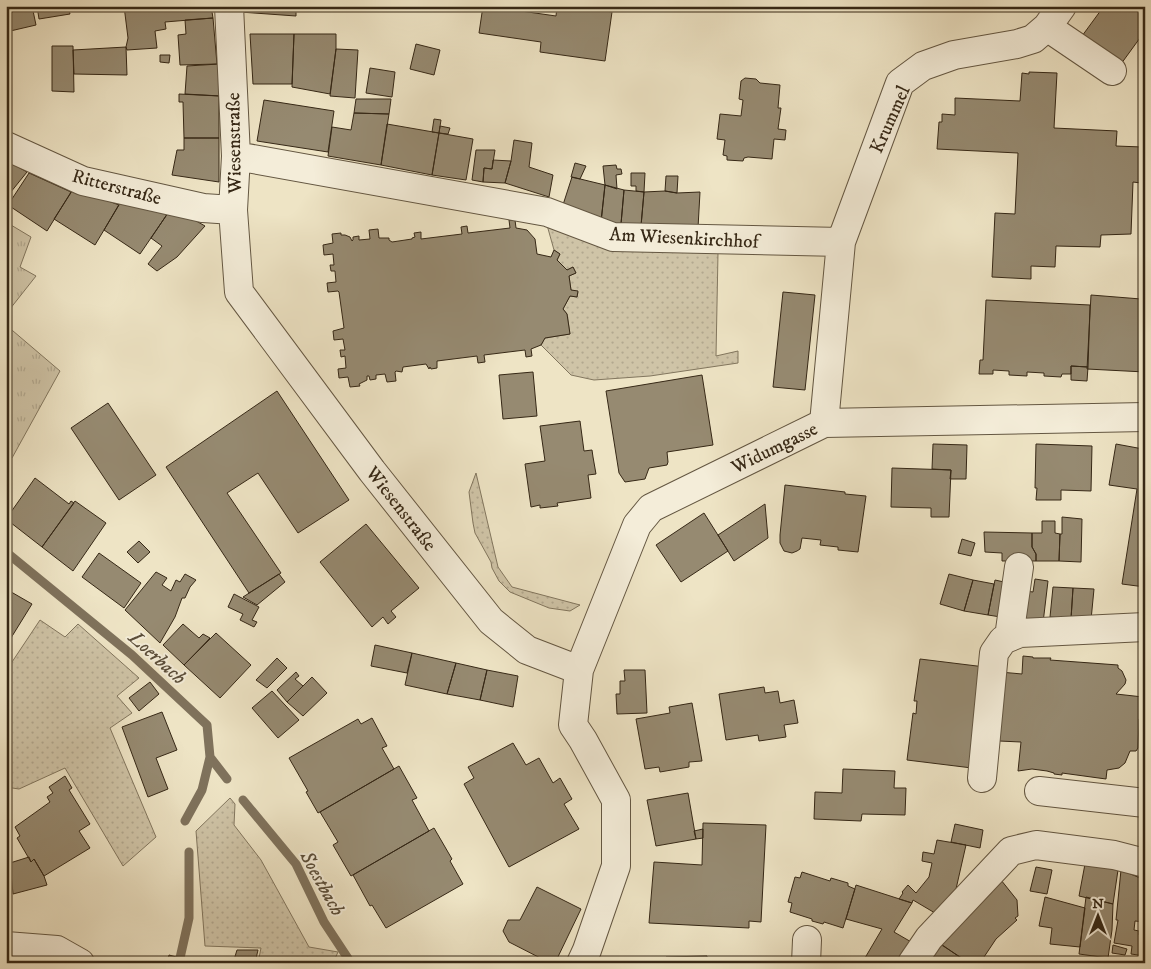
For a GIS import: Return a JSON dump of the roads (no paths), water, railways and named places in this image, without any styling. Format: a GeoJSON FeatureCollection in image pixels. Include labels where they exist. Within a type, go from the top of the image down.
{"type":"FeatureCollection","features":[{"type":"Feature","properties":{"kind":"street","name":"Wiesenstraße"},"geometry":{"type":"LineString","coordinates":[[229,6],[236,156],[233,210],[239,292],[367,463],[491,622],[527,650],[579,670]]}},
{"type":"Feature","properties":{"kind":"street"},"geometry":{"type":"LineString","coordinates":[[1054,16],[1112,71]]}},
{"type":"Feature","properties":{"kind":"street","name":"Krummel"},"geometry":{"type":"LineString","coordinates":[[841,242],[900,83],[923,66],[954,55],[1017,44],[1033,38],[1054,16]]}},
{"type":"Feature","properties":{"kind":"street","name":"Ritterstraße"},"geometry":{"type":"LineString","coordinates":[[6,146],[83,181],[203,208],[233,210]]}},
{"type":"Feature","properties":{"kind":"street","name":"Am Wiesenkirchhof"},"geometry":{"type":"LineString","coordinates":[[236,156],[547,212],[614,237],[841,242]]}},
{"type":"Feature","properties":{"kind":"street"},"geometry":{"type":"LineString","coordinates":[[824,423],[841,242]]}},
{"type":"Feature","properties":{"kind":"street","name":"Widumgasse"},"geometry":{"type":"LineString","coordinates":[[579,670],[637,525],[651,508],[824,423],[1145,417]]}},
{"type":"Feature","properties":{"kind":"street"},"geometry":{"type":"LineString","coordinates":[[1009,637],[1019,568]]}},
{"type":"Feature","properties":{"kind":"street"},"geometry":{"type":"LineString","coordinates":[[982,778],[994,653],[1003,640],[1020,633],[1145,627]]}},
{"type":"Feature","properties":{"kind":"street"},"geometry":{"type":"LineString","coordinates":[[579,670],[573,725],[616,800],[616,866],[588,950],[581,963]]}},
{"type":"Feature","properties":{"kind":"street"},"geometry":{"type":"LineString","coordinates":[[1039,791],[1145,803]]}},
{"type":"Feature","properties":{"kind":"street"},"geometry":{"type":"LineString","coordinates":[[912,963],[929,938],[1011,851],[1036,845],[1144,858]]}},
{"type":"Feature","properties":{"kind":"street"},"geometry":{"type":"LineString","coordinates":[[6,946],[56,950],[80,963]]}},
{"type":"Feature","properties":{"kind":"waterway","name":"Loerbach"},"geometry":{"type":"LineString","coordinates":[[6,552],[132,655],[207,725],[210,757],[202,790],[185,821]]}},
{"type":"Feature","properties":{"kind":"waterway","name":"Soestbach"},"geometry":{"type":"LineString","coordinates":[[210,757],[227,779]]}},
{"type":"Feature","properties":{"kind":"waterway","name":"Soestbach"},"geometry":{"type":"LineString","coordinates":[[243,800],[296,864],[324,922],[351,963]]}},
{"type":"Feature","properties":{"kind":"waterway","name":"Loerbach"},"geometry":{"type":"LineString","coordinates":[[180,958],[189,918],[189,852]]}}]}
